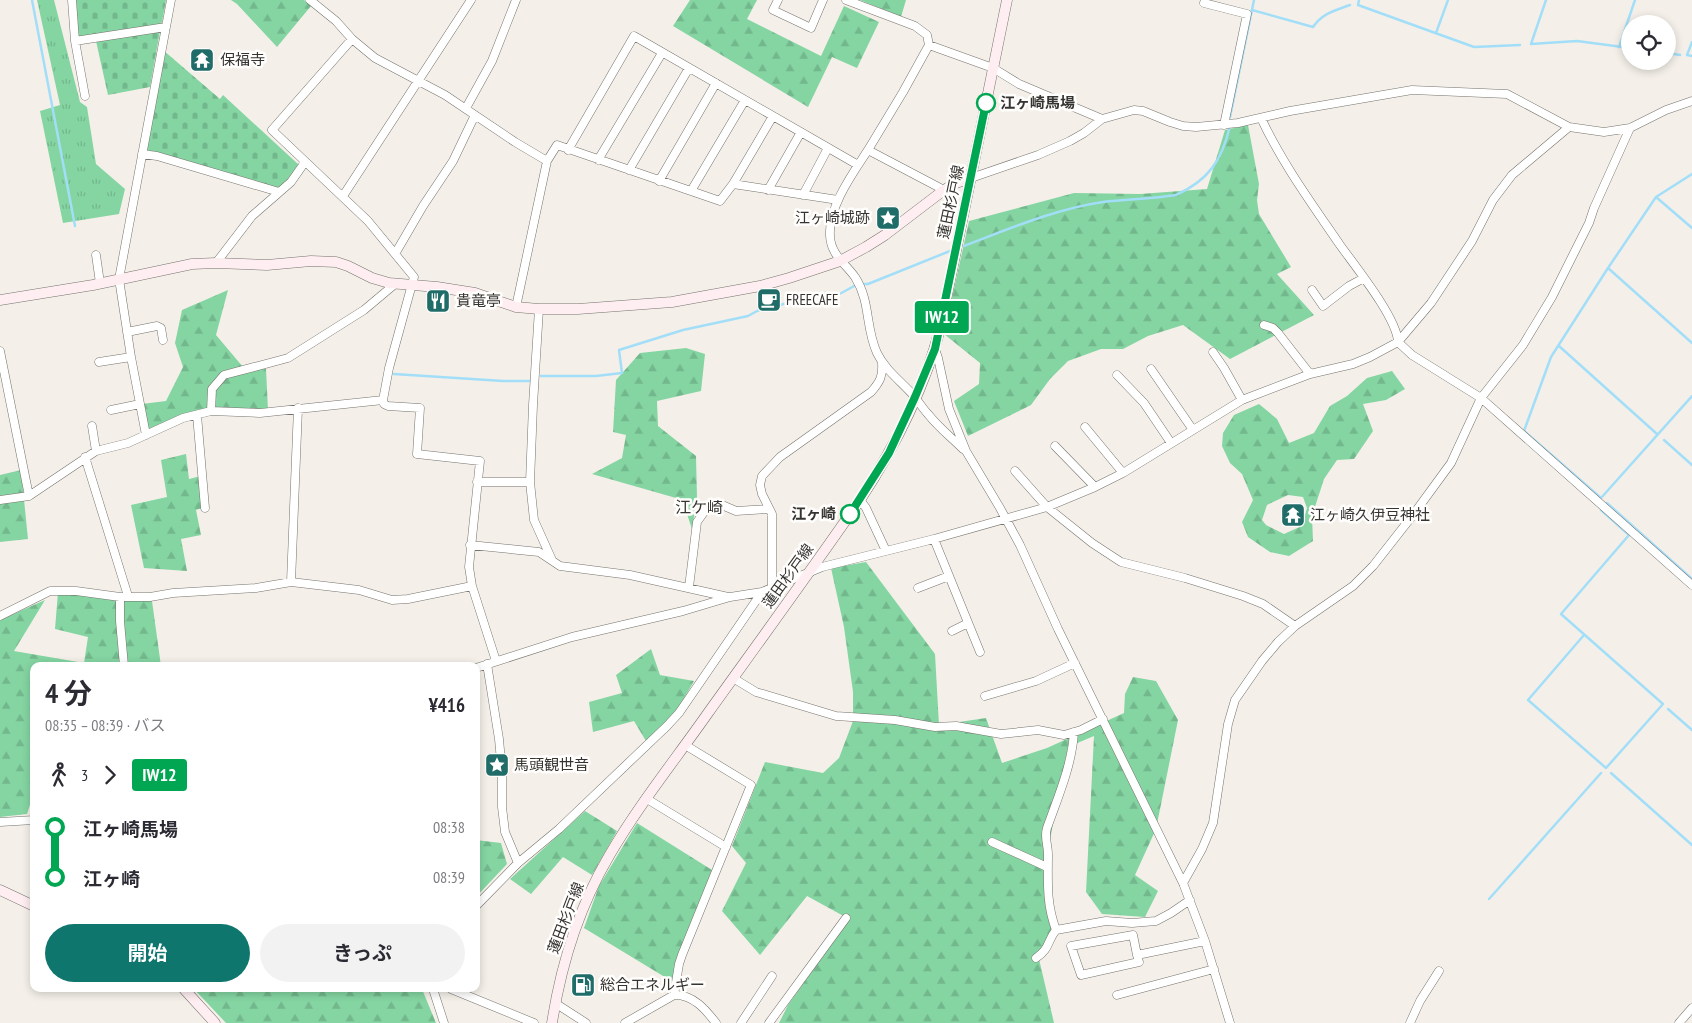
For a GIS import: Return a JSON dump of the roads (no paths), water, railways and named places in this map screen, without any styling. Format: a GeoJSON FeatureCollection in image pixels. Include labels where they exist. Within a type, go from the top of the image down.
{"type":"FeatureCollection","features":[{"type":"Feature","properties":{"kind":"main road","name":"蓮田杉戸線"},"geometry":{"type":"LineString","coordinates":[[552,1023],[555,1003],[573,936],[590,894],[609,856],[685,745],[860,500],[889,453],[915,397],[935,349],[1007,0]]}},
{"type":"Feature","properties":{"kind":"main road"},"geometry":{"type":"LineString","coordinates":[[0,300],[96,284],[192,264],[252,265],[311,261],[336,262],[372,278],[395,284],[437,287],[475,294],[516,307],[578,309],[672,302],[760,286],[840,261],[885,235],[944,190],[956,183],[971,178]]}},
{"type":"Feature","properties":{"kind":"main road"},"geometry":{"type":"LineString","coordinates":[[0,890],[30,904]]}},
{"type":"Feature","properties":{"kind":"main road"},"geometry":{"type":"LineString","coordinates":[[187,992],[215,1023]]}},
{"type":"Feature","properties":{"kind":"street"},"geometry":{"type":"LineString","coordinates":[[72,0],[75,41],[85,96]]}},
{"type":"Feature","properties":{"kind":"street"},"geometry":{"type":"LineString","coordinates":[[146,435],[119,279],[171,0]]}},
{"type":"Feature","properties":{"kind":"street"},"geometry":{"type":"LineString","coordinates":[[310,0],[336,21],[352,39],[374,58],[418,82],[445,94],[515,142],[547,160]]}},
{"type":"Feature","properties":{"kind":"street"},"geometry":{"type":"LineString","coordinates":[[343,196],[471,0]]}},
{"type":"Feature","properties":{"kind":"street"},"geometry":{"type":"LineString","coordinates":[[466,108],[492,61],[516,0]]}},
{"type":"Feature","properties":{"kind":"street"},"geometry":{"type":"LineString","coordinates":[[778,0],[773,10],[811,28],[823,0]]}},
{"type":"Feature","properties":{"kind":"street"},"geometry":{"type":"LineString","coordinates":[[772,587],[772,514],[760,484],[762,476],[780,457],[871,392],[883,374],[882,362],[870,335],[866,302],[854,277],[833,250],[830,237],[830,223],[838,200],[929,45],[927,35],[915,26],[846,0]]}},
{"type":"Feature","properties":{"kind":"street"},"geometry":{"type":"LineString","coordinates":[[1204,3],[1247,14],[1224,124]]}},
{"type":"Feature","properties":{"kind":"street"},"geometry":{"type":"LineString","coordinates":[[75,41],[166,26]]}},
{"type":"Feature","properties":{"kind":"street"},"geometry":{"type":"LineString","coordinates":[[568,150],[634,36],[858,165]]}},
{"type":"Feature","properties":{"kind":"street"},"geometry":{"type":"LineString","coordinates":[[352,39],[272,130],[368,221],[414,277],[383,400],[384,404],[388,406],[420,408],[417,454],[480,461],[469,567],[472,586],[496,661]]}},
{"type":"Feature","properties":{"kind":"street"},"geometry":{"type":"LineString","coordinates":[[929,45],[993,68],[1019,84],[1102,119]]}},
{"type":"Feature","properties":{"kind":"street"},"geometry":{"type":"LineString","coordinates":[[598,160],[662,52]]}},
{"type":"Feature","properties":{"kind":"street"},"geometry":{"type":"LineString","coordinates":[[629,170],[689,68]]}},
{"type":"Feature","properties":{"kind":"street"},"geometry":{"type":"LineString","coordinates":[[659,180],[716,83]]}},
{"type":"Feature","properties":{"kind":"street"},"geometry":{"type":"LineString","coordinates":[[971,178],[1038,155],[1084,134],[1102,119],[1120,112],[1134,110],[1143,111],[1183,126],[1224,124],[1412,90],[1507,94],[1569,127],[1604,132],[1630,128],[1666,110],[1692,101]]}},
{"type":"Feature","properties":{"kind":"street"},"geometry":{"type":"LineString","coordinates":[[691,191],[745,100]]}},
{"type":"Feature","properties":{"kind":"street"},"geometry":{"type":"LineString","coordinates":[[395,254],[423,206],[454,160],[475,115]]}},
{"type":"Feature","properties":{"kind":"street"},"geometry":{"type":"LineString","coordinates":[[516,307],[547,160],[557,145],[720,201],[733,184],[772,116]]}},
{"type":"Feature","properties":{"kind":"street"},"geometry":{"type":"LineString","coordinates":[[1261,118],[1274,145],[1317,212],[1364,278],[1398,333],[1398,342],[1412,356],[1481,398],[1692,584]]}},
{"type":"Feature","properties":{"kind":"street"},"geometry":{"type":"LineString","coordinates":[[480,667],[572,637],[730,597],[762,592],[810,572],[1006,520],[1047,507],[1122,473],[1242,400],[1310,374],[1353,364],[1370,357],[1398,342],[1431,303],[1458,265],[1493,200],[1512,175],[1569,127]]}},
{"type":"Feature","properties":{"kind":"street"},"geometry":{"type":"LineString","coordinates":[[1183,883],[1202,850],[1213,823],[1228,724],[1235,700],[1262,661],[1295,626],[1353,586],[1373,566],[1413,515],[1450,463],[1481,398],[1523,345],[1552,297],[1586,231],[1630,128]]}},
{"type":"Feature","properties":{"kind":"street"},"geometry":{"type":"LineString","coordinates":[[768,190],[801,132]]}},
{"type":"Feature","properties":{"kind":"street"},"geometry":{"type":"LineString","coordinates":[[802,195],[828,148]]}},
{"type":"Feature","properties":{"kind":"street"},"geometry":{"type":"LineString","coordinates":[[868,150],[944,190]]}},
{"type":"Feature","properties":{"kind":"street"},"geometry":{"type":"LineString","coordinates":[[142,154],[157,156],[279,192]]}},
{"type":"Feature","properties":{"kind":"street"},"geometry":{"type":"LineString","coordinates":[[216,263],[252,216],[291,182],[305,162]]}},
{"type":"Feature","properties":{"kind":"street"},"geometry":{"type":"LineString","coordinates":[[733,184],[838,200]]}},
{"type":"Feature","properties":{"kind":"street"},"geometry":{"type":"LineString","coordinates":[[96,255],[96,284]]}},
{"type":"Feature","properties":{"kind":"street"},"geometry":{"type":"LineString","coordinates":[[1312,290],[1323,306],[1349,286],[1364,278]]}},
{"type":"Feature","properties":{"kind":"street"},"geometry":{"type":"LineString","coordinates":[[211,412],[212,389],[224,375],[288,358],[364,310],[395,284]]}},
{"type":"Feature","properties":{"kind":"street"},"geometry":{"type":"LineString","coordinates":[[540,309],[530,482],[534,520],[552,560]]}},
{"type":"Feature","properties":{"kind":"street"},"geometry":{"type":"LineString","coordinates":[[1264,325],[1273,328],[1278,333],[1310,374]]}},
{"type":"Feature","properties":{"kind":"street"},"geometry":{"type":"LineString","coordinates":[[127,332],[157,326],[161,328],[163,340]]}},
{"type":"Feature","properties":{"kind":"street"},"geometry":{"type":"LineString","coordinates":[[935,349],[949,409],[966,451],[1006,520],[1183,883],[1205,941],[1230,1023]]}},
{"type":"Feature","properties":{"kind":"street"},"geometry":{"type":"LineString","coordinates":[[0,351],[4,389],[29,496]]}},
{"type":"Feature","properties":{"kind":"street"},"geometry":{"type":"LineString","coordinates":[[1213,352],[1242,400]]}},
{"type":"Feature","properties":{"kind":"street"},"geometry":{"type":"LineString","coordinates":[[99,362],[131,357]]}},
{"type":"Feature","properties":{"kind":"street"},"geometry":{"type":"LineString","coordinates":[[882,362],[915,397],[928,416],[966,451]]}},
{"type":"Feature","properties":{"kind":"street"},"geometry":{"type":"LineString","coordinates":[[1151,369],[1193,430]]}},
{"type":"Feature","properties":{"kind":"street"},"geometry":{"type":"LineString","coordinates":[[1117,375],[1144,403],[1172,443]]}},
{"type":"Feature","properties":{"kind":"street"},"geometry":{"type":"LineString","coordinates":[[0,500],[29,496],[96,451],[128,443],[183,418],[211,412],[260,413],[383,400]]}},
{"type":"Feature","properties":{"kind":"street"},"geometry":{"type":"LineString","coordinates":[[111,410],[140,404]]}},
{"type":"Feature","properties":{"kind":"street"},"geometry":{"type":"LineString","coordinates":[[291,582],[298,408]]}},
{"type":"Feature","properties":{"kind":"street"},"geometry":{"type":"LineString","coordinates":[[197,415],[205,508]]}},
{"type":"Feature","properties":{"kind":"street"},"geometry":{"type":"LineString","coordinates":[[92,426],[96,451]]}},
{"type":"Feature","properties":{"kind":"street"},"geometry":{"type":"LineString","coordinates":[[1085,427],[1122,473]]}},
{"type":"Feature","properties":{"kind":"street"},"geometry":{"type":"LineString","coordinates":[[1055,446],[1094,487]]}},
{"type":"Feature","properties":{"kind":"street"},"geometry":{"type":"LineString","coordinates":[[85,457],[124,596],[120,621],[124,662]]}},
{"type":"Feature","properties":{"kind":"street"},"geometry":{"type":"LineString","coordinates":[[1016,471],[1047,507],[1092,543],[1121,562],[1193,580],[1243,596],[1262,604],[1295,626]]}},
{"type":"Feature","properties":{"kind":"street"},"geometry":{"type":"LineString","coordinates":[[477,482],[530,482]]}},
{"type":"Feature","properties":{"kind":"street"},"geometry":{"type":"LineString","coordinates":[[860,500],[866,508],[886,551]]}},
{"type":"Feature","properties":{"kind":"street"},"geometry":{"type":"LineString","coordinates":[[689,587],[697,522],[706,508],[722,505],[736,511],[769,509]]}},
{"type":"Feature","properties":{"kind":"street"},"geometry":{"type":"LineString","coordinates":[[934,539],[980,652]]}},
{"type":"Feature","properties":{"kind":"street"},"geometry":{"type":"LineString","coordinates":[[470,545],[539,552],[560,566],[630,575],[730,597]]}},
{"type":"Feature","properties":{"kind":"street"},"geometry":{"type":"LineString","coordinates":[[918,588],[949,576]]}},
{"type":"Feature","properties":{"kind":"street"},"geometry":{"type":"LineString","coordinates":[[0,616],[50,591],[76,591],[150,597],[256,588],[291,582],[359,590],[392,600],[408,599],[472,586]]}},
{"type":"Feature","properties":{"kind":"street"},"geometry":{"type":"LineString","coordinates":[[480,902],[518,863],[559,830],[679,714],[762,592]]}},
{"type":"Feature","properties":{"kind":"street"},"geometry":{"type":"LineString","coordinates":[[952,631],[968,624]]}},
{"type":"Feature","properties":{"kind":"street"},"geometry":{"type":"LineString","coordinates":[[985,696],[1036,681],[1075,663]]}},
{"type":"Feature","properties":{"kind":"street"},"geometry":{"type":"LineString","coordinates":[[487,664],[499,739],[505,832],[518,863]]}},
{"type":"Feature","properties":{"kind":"street"},"geometry":{"type":"LineString","coordinates":[[733,678],[756,692],[836,716],[895,720],[935,727],[956,726],[1001,734],[1038,730],[1057,734],[1074,732],[1103,719]]}},
{"type":"Feature","properties":{"kind":"street"},"geometry":{"type":"LineString","coordinates":[[1056,930],[1047,890],[1047,829],[1065,774],[1074,732]]}},
{"type":"Feature","properties":{"kind":"street"},"geometry":{"type":"LineString","coordinates":[[674,995],[682,955],[751,785],[685,745]]}},
{"type":"Feature","properties":{"kind":"street"},"geometry":{"type":"LineString","coordinates":[[647,799],[726,847]]}},
{"type":"Feature","properties":{"kind":"street"},"geometry":{"type":"LineString","coordinates":[[0,822],[30,820]]}},
{"type":"Feature","properties":{"kind":"street"},"geometry":{"type":"LineString","coordinates":[[992,842],[1047,867]]}},
{"type":"Feature","properties":{"kind":"street"},"geometry":{"type":"LineString","coordinates":[[1036,958],[1048,948],[1052,934],[1056,930],[1106,921],[1132,923],[1156,921],[1190,900]]}},
{"type":"Feature","properties":{"kind":"street"},"geometry":{"type":"LineString","coordinates":[[768,1023],[846,918]]}},
{"type":"Feature","properties":{"kind":"street"},"geometry":{"type":"LineString","coordinates":[[1133,935],[1138,955],[1139,962],[1081,975],[1071,946],[1133,935]]}},
{"type":"Feature","properties":{"kind":"street"},"geometry":{"type":"LineString","coordinates":[[1138,955],[1205,941]]}},
{"type":"Feature","properties":{"kind":"street"},"geometry":{"type":"LineString","coordinates":[[1116,994],[1214,969]]}},
{"type":"Feature","properties":{"kind":"street"},"geometry":{"type":"LineString","coordinates":[[1410,1023],[1420,1001],[1439,971]]}},
{"type":"Feature","properties":{"kind":"street"},"geometry":{"type":"LineString","coordinates":[[741,1023],[772,976]]}},
{"type":"Feature","properties":{"kind":"street"},"geometry":{"type":"LineString","coordinates":[[433,992],[444,1023]]}},
{"type":"Feature","properties":{"kind":"street"},"geometry":{"type":"LineString","coordinates":[[459,992],[534,1023]]}},
{"type":"Feature","properties":{"kind":"street"},"geometry":{"type":"LineString","coordinates":[[625,1023],[674,995],[680,995],[702,1006],[716,1023]]}},
{"type":"Feature","properties":{"kind":"street"},"geometry":{"type":"LineString","coordinates":[[555,1003],[586,1023]]}},
{"type":"Feature","properties":{"kind":"street"},"geometry":{"type":"LineString","coordinates":[[1679,1023],[1692,1008]]}},
{"type":"Feature","properties":{"kind":"waterway"},"geometry":{"type":"LineString","coordinates":[[32,0],[75,226]]}},
{"type":"Feature","properties":{"kind":"waterway"},"geometry":{"type":"LineString","coordinates":[[1230,117],[1254,0]]}},
{"type":"Feature","properties":{"kind":"waterway"},"geometry":{"type":"LineString","coordinates":[[1359,0],[1358,5],[1474,47],[1520,45]]}},
{"type":"Feature","properties":{"kind":"waterway"},"geometry":{"type":"LineString","coordinates":[[1436,33],[1448,0]]}},
{"type":"Feature","properties":{"kind":"waterway"},"geometry":{"type":"LineString","coordinates":[[1546,0],[1531,44],[1577,41],[1621,47]]}},
{"type":"Feature","properties":{"kind":"waterway"},"geometry":{"type":"LineString","coordinates":[[1619,47],[1635,0]]}},
{"type":"Feature","properties":{"kind":"waterway"},"geometry":{"type":"LineString","coordinates":[[1252,10],[1313,27],[1325,15],[1350,5]]}},
{"type":"Feature","properties":{"kind":"waterway"},"geometry":{"type":"LineString","coordinates":[[1692,42],[1687,55],[1692,56]]}},
{"type":"Feature","properties":{"kind":"waterway"},"geometry":{"type":"LineString","coordinates":[[1676,54],[1680,55]]}},
{"type":"Feature","properties":{"kind":"waterway"},"geometry":{"type":"LineString","coordinates":[[964,246],[1067,209],[1103,202],[1176,195],[1197,183],[1212,168],[1223,149],[1230,126]]}},
{"type":"Feature","properties":{"kind":"waterway"},"geometry":{"type":"LineString","coordinates":[[1692,174],[1656,197],[1608,268],[1551,357],[1524,431],[1601,498],[1692,396]]}},
{"type":"Feature","properties":{"kind":"waterway"},"geometry":{"type":"LineString","coordinates":[[1656,197],[1692,228]]}},
{"type":"Feature","properties":{"kind":"waterway"},"geometry":{"type":"LineString","coordinates":[[864,284],[950,251]]}},
{"type":"Feature","properties":{"kind":"waterway"},"geometry":{"type":"LineString","coordinates":[[1608,268],[1692,343]]}},
{"type":"Feature","properties":{"kind":"waterway"},"geometry":{"type":"LineString","coordinates":[[541,376],[596,376],[622,373],[619,350],[683,330],[748,316],[757,311],[825,293],[834,297],[856,285]]}},
{"type":"Feature","properties":{"kind":"waterway"},"geometry":{"type":"LineString","coordinates":[[1559,346],[1657,434]]}},
{"type":"Feature","properties":{"kind":"waterway"},"geometry":{"type":"LineString","coordinates":[[394,374],[531,381]]}},
{"type":"Feature","properties":{"kind":"waterway"},"geometry":{"type":"LineString","coordinates":[[1664,440],[1692,465]]}},
{"type":"Feature","properties":{"kind":"waterway"},"geometry":{"type":"LineString","coordinates":[[1607,503],[1692,579]]}},
{"type":"Feature","properties":{"kind":"waterway"},"geometry":{"type":"LineString","coordinates":[[1584,635],[1528,700],[1606,768],[1663,704],[1561,614],[1629,535],[1601,510]]}},
{"type":"Feature","properties":{"kind":"waterway"},"geometry":{"type":"LineString","coordinates":[[1668,709],[1692,730]]}},
{"type":"Feature","properties":{"kind":"waterway"},"geometry":{"type":"LineString","coordinates":[[1489,899],[1601,773]]}},
{"type":"Feature","properties":{"kind":"waterway"},"geometry":{"type":"LineString","coordinates":[[1611,773],[1692,845]]}},
{"type":"Feature","properties":{"kind":"place","name":"保福寺"},"geometry":{"type":"Point","coordinates":[202,60]}},
{"type":"Feature","properties":{"kind":"place","name":"江ヶ崎馬場"},"geometry":{"type":"Point","coordinates":[986,103]}},
{"type":"Feature","properties":{"kind":"place","name":"江ヶ崎城跡"},"geometry":{"type":"Point","coordinates":[888,218]}},
{"type":"Feature","properties":{"kind":"place","name":"FREECAFE"},"geometry":{"type":"Point","coordinates":[769,300]}},
{"type":"Feature","properties":{"kind":"place","name":"貴竜亭"},"geometry":{"type":"Point","coordinates":[438,301]}},
{"type":"Feature","properties":{"kind":"place","name":"江ヶ崎"},"geometry":{"type":"Point","coordinates":[850,514]}},
{"type":"Feature","properties":{"kind":"place","name":"江ヶ崎久伊豆神社"},"geometry":{"type":"Point","coordinates":[1293,515]}},
{"type":"Feature","properties":{"kind":"place","name":"馬頭観世音"},"geometry":{"type":"Point","coordinates":[497,765]}},
{"type":"Feature","properties":{"kind":"place","name":"総合エネルギー"},"geometry":{"type":"Point","coordinates":[583,985]}},
{"type":"Feature","properties":{"kind":"district","name":"江ケ崎"},"geometry":{"type":"Point","coordinates":[699,507]}}]}
